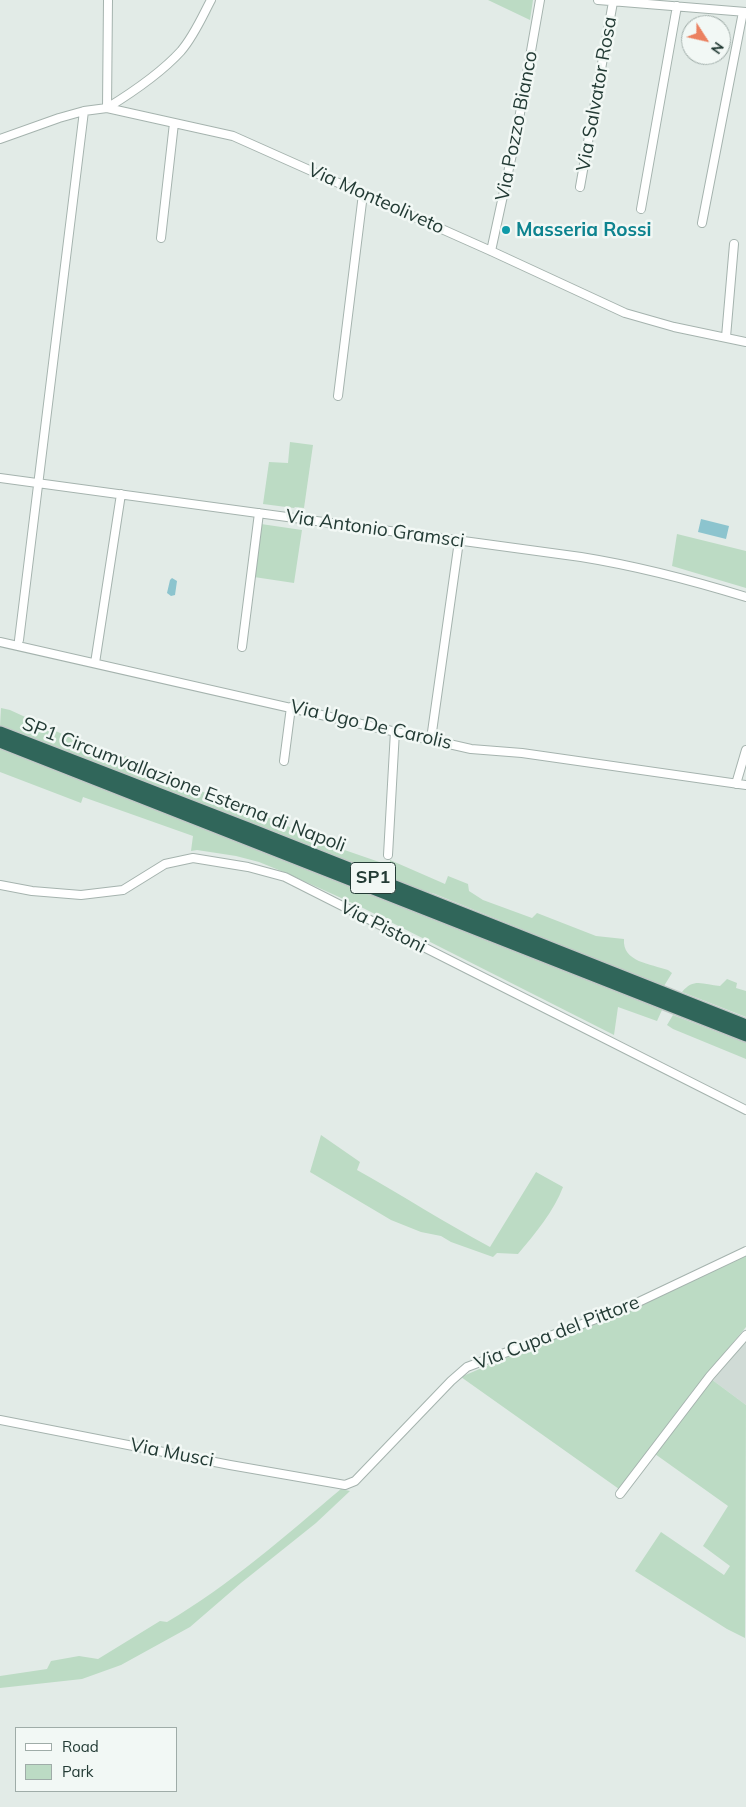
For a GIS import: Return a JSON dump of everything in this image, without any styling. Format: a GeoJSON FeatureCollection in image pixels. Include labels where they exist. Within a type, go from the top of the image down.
{"type":"FeatureCollection","features":[{"type":"Feature","properties":{"kind":"highway","name":"SP1 Circumvallazione Esterna di Napoli"},"geometry":{"type":"LineString","coordinates":[[0,732],[746,1025]]}},
{"type":"Feature","properties":{"kind":"highway","name":"SP1 Circumvallazione Esterna di Napoli"},"geometry":{"type":"LineString","coordinates":[[0,742],[746,1036]]}},
{"type":"Feature","properties":{"kind":"street"},"geometry":{"type":"LineString","coordinates":[[107,108],[108,0]]}},
{"type":"Feature","properties":{"kind":"street"},"geometry":{"type":"LineString","coordinates":[[107,108],[143,83],[181,50],[197,27],[210,0]]}},
{"type":"Feature","properties":{"kind":"street","name":"Via Pozzo Bianco"},"geometry":{"type":"LineString","coordinates":[[491,250],[516,136],[540,0]]}},
{"type":"Feature","properties":{"kind":"street"},"geometry":{"type":"LineString","coordinates":[[598,0],[663,3],[745,12],[702,223]]}},
{"type":"Feature","properties":{"kind":"street","name":"Via Salvator Rosa"},"geometry":{"type":"LineString","coordinates":[[580,187],[613,2]]}},
{"type":"Feature","properties":{"kind":"street"},"geometry":{"type":"LineString","coordinates":[[640,209],[677,6]]}},
{"type":"Feature","properties":{"kind":"street","name":"Via Monteoliveto"},"geometry":{"type":"LineString","coordinates":[[0,139],[59,118],[84,111],[107,108],[233,136],[491,250],[624,313],[665,325],[746,342]]}},
{"type":"Feature","properties":{"kind":"street"},"geometry":{"type":"LineString","coordinates":[[19,640],[84,111]]}},
{"type":"Feature","properties":{"kind":"street"},"geometry":{"type":"LineString","coordinates":[[161,238],[174,123]]}},
{"type":"Feature","properties":{"kind":"street"},"geometry":{"type":"LineString","coordinates":[[338,396],[363,194]]}},
{"type":"Feature","properties":{"kind":"street"},"geometry":{"type":"LineString","coordinates":[[726,337],[734,244]]}},
{"type":"Feature","properties":{"kind":"street","name":"Via Antonio Gramsci"},"geometry":{"type":"LineString","coordinates":[[0,478],[542,551],[634,566],[692,580],[746,597]]}},
{"type":"Feature","properties":{"kind":"street"},"geometry":{"type":"LineString","coordinates":[[96,663],[121,494]]}},
{"type":"Feature","properties":{"kind":"street"},"geometry":{"type":"LineString","coordinates":[[242,647],[259,513]]}},
{"type":"Feature","properties":{"kind":"street"},"geometry":{"type":"LineString","coordinates":[[431,739],[459,541]]}},
{"type":"Feature","properties":{"kind":"street","name":"Via Ugo De Carolis"},"geometry":{"type":"LineString","coordinates":[[0,642],[471,748],[529,754],[746,785]]}},
{"type":"Feature","properties":{"kind":"street"},"geometry":{"type":"LineString","coordinates":[[284,761],[291,707]]}},
{"type":"Feature","properties":{"kind":"street"},"geometry":{"type":"LineString","coordinates":[[388,855],[395,731]]}},
{"type":"Feature","properties":{"kind":"street"},"geometry":{"type":"LineString","coordinates":[[736,784],[746,750]]}},
{"type":"Feature","properties":{"kind":"street","name":"Via Pistoni"},"geometry":{"type":"LineString","coordinates":[[0,885],[32,891],[81,896],[123,890],[166,864],[193,858],[248,867],[285,877],[746,1110]]}},
{"type":"Feature","properties":{"kind":"street","name":"Via Cupa del Pittore"},"geometry":{"type":"LineString","coordinates":[[345,1485],[355,1481],[451,1381],[467,1367],[628,1307],[746,1251]]}},
{"type":"Feature","properties":{"kind":"street"},"geometry":{"type":"LineString","coordinates":[[620,1494],[710,1376],[746,1335]]}},
{"type":"Feature","properties":{"kind":"street","name":"Via Musci"},"geometry":{"type":"LineString","coordinates":[[0,1420],[230,1465],[345,1485]]}},
{"type":"Feature","properties":{"kind":"shaded area"},"geometry":{"type":"Polygon","coordinates":[[[746,1338],[746,1405],[711,1379],[746,1338]]]}},
{"type":"Feature","properties":{"kind":"green space"},"geometry":{"type":"Polygon","coordinates":[[[488,0],[533,0],[530,20],[488,0]]]}},
{"type":"Feature","properties":{"kind":"green space"},"geometry":{"type":"Polygon","coordinates":[[[290,442],[313,445],[304,508],[263,504],[269,462],[288,463],[290,442]]]}},
{"type":"Feature","properties":{"kind":"green space"},"geometry":{"type":"Polygon","coordinates":[[[261,524],[302,530],[294,583],[254,577],[261,524]]]}},
{"type":"Feature","properties":{"kind":"green space"},"geometry":{"type":"Polygon","coordinates":[[[677,534],[746,551],[746,588],[672,566],[677,534]]]}},
{"type":"Feature","properties":{"kind":"green space"},"geometry":{"type":"Polygon","coordinates":[[[1,708],[10,710],[84,744],[85,751],[121,765],[125,756],[169,777],[195,786],[195,789],[243,806],[330,845],[388,865],[390,860],[445,884],[448,876],[468,884],[469,891],[483,900],[532,918],[537,913],[596,936],[624,939],[628,953],[633,957],[646,964],[668,970],[672,973],[664,986],[435,894],[411,887],[0,726],[1,708]]]}},
{"type":"Feature","properties":{"kind":"green space"},"geometry":{"type":"Polygon","coordinates":[[[0,749],[662,1010],[657,1021],[618,1007],[614,1035],[361,907],[286,873],[259,862],[236,856],[197,850],[191,851],[193,836],[83,797],[81,803],[0,772],[0,749]]]}},
{"type":"Feature","properties":{"kind":"green space"},"geometry":{"type":"Polygon","coordinates":[[[727,979],[737,983],[736,988],[746,991],[746,1017],[682,992],[686,987],[695,983],[720,986],[727,979]]]}},
{"type":"Feature","properties":{"kind":"green space"},"geometry":{"type":"Polygon","coordinates":[[[673,1015],[746,1043],[746,1059],[673,1029],[667,1025],[673,1015]]]}},
{"type":"Feature","properties":{"kind":"green space"},"geometry":{"type":"Polygon","coordinates":[[[321,1135],[360,1162],[357,1170],[490,1247],[536,1172],[563,1187],[549,1213],[518,1254],[497,1253],[493,1257],[451,1242],[441,1236],[421,1232],[391,1220],[310,1172],[321,1135]]]}},
{"type":"Feature","properties":{"kind":"green space"},"geometry":{"type":"Polygon","coordinates":[[[746,1253],[746,1327],[692,1392],[619,1489],[461,1377],[514,1354],[610,1319],[746,1253]]]}},
{"type":"Feature","properties":{"kind":"green space"},"geometry":{"type":"Polygon","coordinates":[[[711,1379],[746,1405],[745,1638],[727,1629],[635,1571],[661,1532],[724,1575],[730,1566],[703,1546],[728,1506],[655,1454],[711,1379]]]}},
{"type":"Feature","properties":{"kind":"green space"},"geometry":{"type":"Polygon","coordinates":[[[341,1489],[350,1491],[316,1523],[190,1627],[121,1665],[82,1679],[0,1688],[0,1676],[47,1669],[51,1661],[79,1656],[98,1659],[160,1621],[167,1622],[235,1576],[341,1489]]]}},
{"type":"Feature","properties":{"kind":"water"},"geometry":{"type":"Polygon","coordinates":[[[701,519],[729,526],[726,539],[698,532],[701,519]]]}},
{"type":"Feature","properties":{"kind":"water"},"geometry":{"type":"Polygon","coordinates":[[[172,578],[177,581],[175,595],[171,596],[167,593],[172,578]]]}},
{"type":"Feature","properties":{"kind":"place","name":"Masseria Rossi"},"geometry":{"type":"Point","coordinates":[506,230]}}]}
